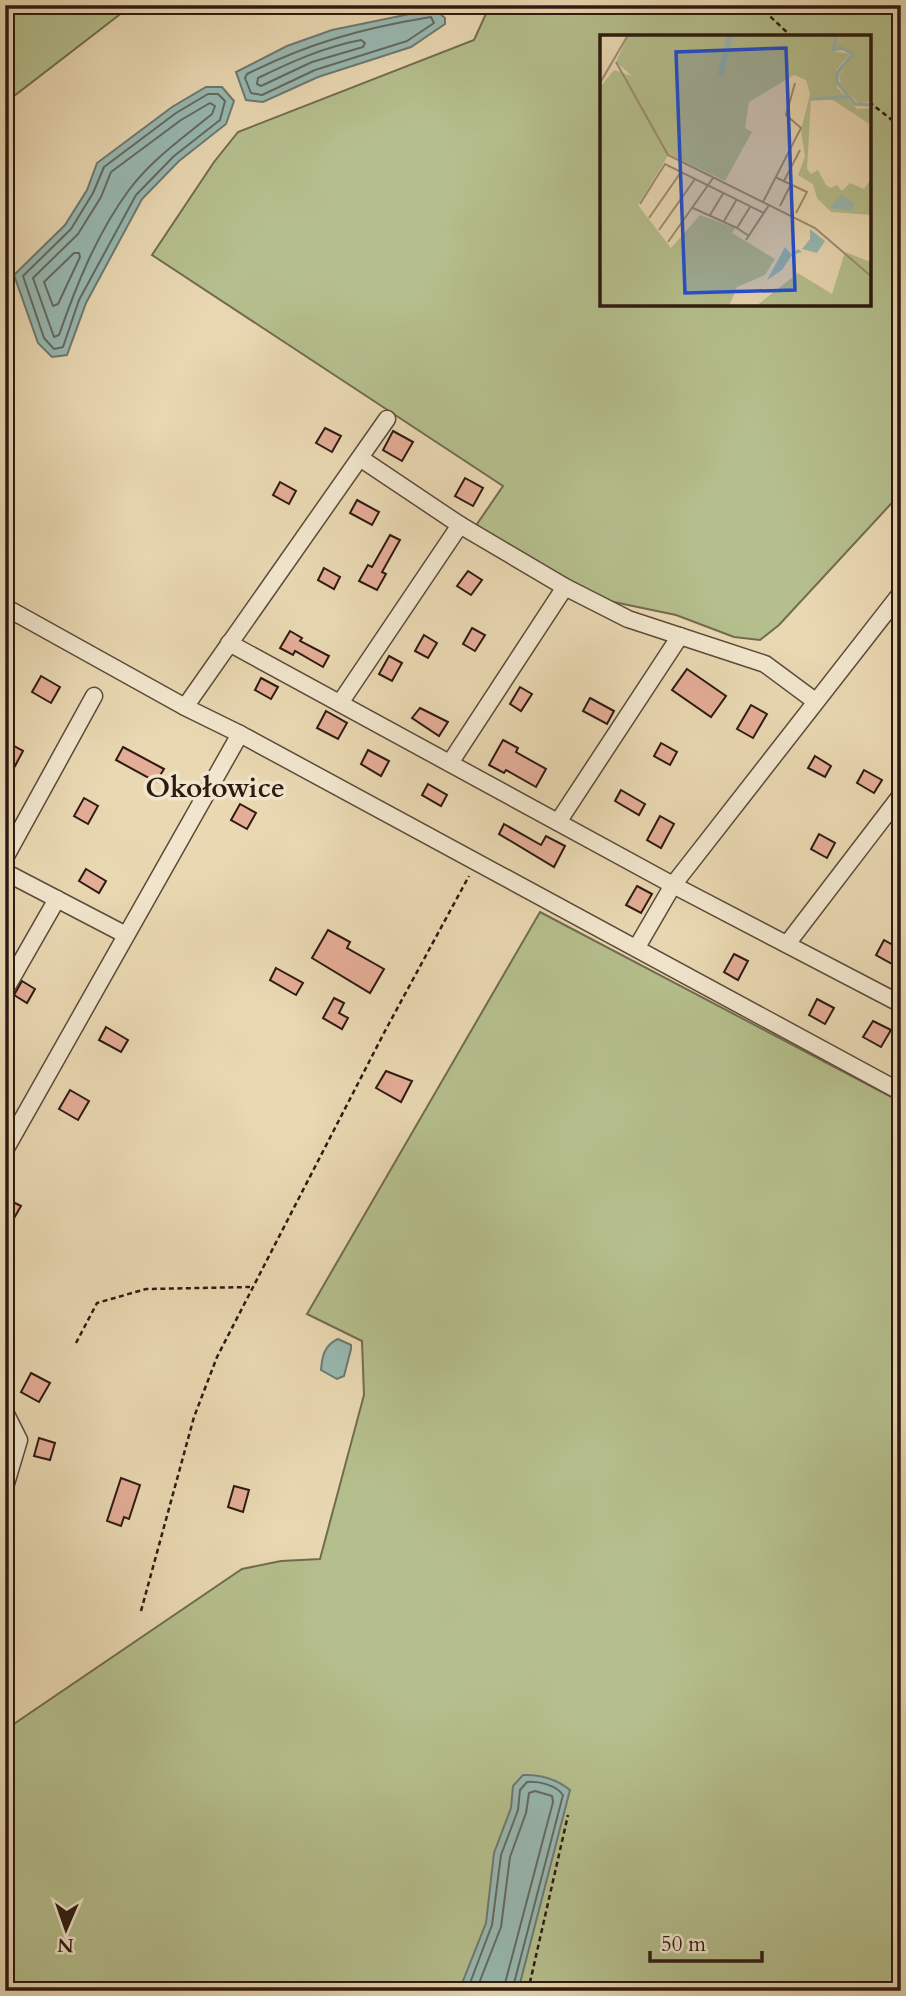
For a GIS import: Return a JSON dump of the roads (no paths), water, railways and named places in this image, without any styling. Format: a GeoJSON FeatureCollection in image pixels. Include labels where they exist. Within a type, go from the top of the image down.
{"type":"FeatureCollection","features":[{"type":"Feature","properties":{"kind":"street"},"geometry":{"type":"LineString","coordinates":[[185,707],[387,419]]}},
{"type":"Feature","properties":{"kind":"street"},"geometry":{"type":"LineString","coordinates":[[360,458],[460,525],[565,587],[628,619],[765,664],[815,701]]}},
{"type":"Feature","properties":{"kind":"street"},"geometry":{"type":"LineString","coordinates":[[340,704],[460,525]]}},
{"type":"Feature","properties":{"kind":"street"},"geometry":{"type":"LineString","coordinates":[[450,763],[565,587]]}},
{"type":"Feature","properties":{"kind":"street"},"geometry":{"type":"LineString","coordinates":[[637,947],[673,885],[901,593]]}},
{"type":"Feature","properties":{"kind":"street"},"geometry":{"type":"LineString","coordinates":[[5,607],[185,707],[637,947],[901,1092]]}},
{"type":"Feature","properties":{"kind":"street"},"geometry":{"type":"LineString","coordinates":[[558,822],[680,636]]}},
{"type":"Feature","properties":{"kind":"street"},"geometry":{"type":"LineString","coordinates":[[229,643],[673,885],[901,1004]]}},
{"type":"Feature","properties":{"kind":"street"},"geometry":{"type":"LineString","coordinates":[[5,858],[94,696]]}},
{"type":"Feature","properties":{"kind":"street"},"geometry":{"type":"LineString","coordinates":[[5,1150],[240,734]]}},
{"type":"Feature","properties":{"kind":"street"},"geometry":{"type":"LineString","coordinates":[[787,944],[901,795]]}},
{"type":"Feature","properties":{"kind":"street"},"geometry":{"type":"LineString","coordinates":[[5,872],[126,935]]}},
{"type":"Feature","properties":{"kind":"street"},"geometry":{"type":"LineString","coordinates":[[5,990],[57,899]]}},
{"type":"Feature","properties":{"kind":"street"},"geometry":{"type":"LineString","coordinates":[[5,1412],[19,1440],[5,1487]]}},
{"type":"Feature","properties":{"kind":"water"},"geometry":{"type":"Polygon","coordinates":[[[434,9],[445,18],[445,24],[411,47],[318,77],[263,102],[246,100],[236,72],[287,46],[332,30],[434,9]]]}},
{"type":"Feature","properties":{"kind":"water"},"geometry":{"type":"Polygon","coordinates":[[[206,87],[222,87],[234,101],[226,124],[179,161],[142,199],[86,303],[67,355],[52,357],[38,343],[14,275],[65,225],[87,190],[97,163],[172,107],[206,87]]]}},
{"type":"Feature","properties":{"kind":"water"},"geometry":{"type":"Polygon","coordinates":[[[338,1339],[351,1345],[351,1349],[344,1376],[337,1379],[321,1370],[327,1348],[338,1339]]]}},
{"type":"Feature","properties":{"kind":"water"},"geometry":{"type":"Polygon","coordinates":[[[523,1775],[548,1778],[570,1790],[518,1991],[459,1991],[486,1923],[494,1853],[511,1808],[513,1786],[523,1775]]]}},
{"type":"Feature","properties":{"kind":"district","name":"Okołowice"},"geometry":{"type":"Point","coordinates":[215,788]}}]}
